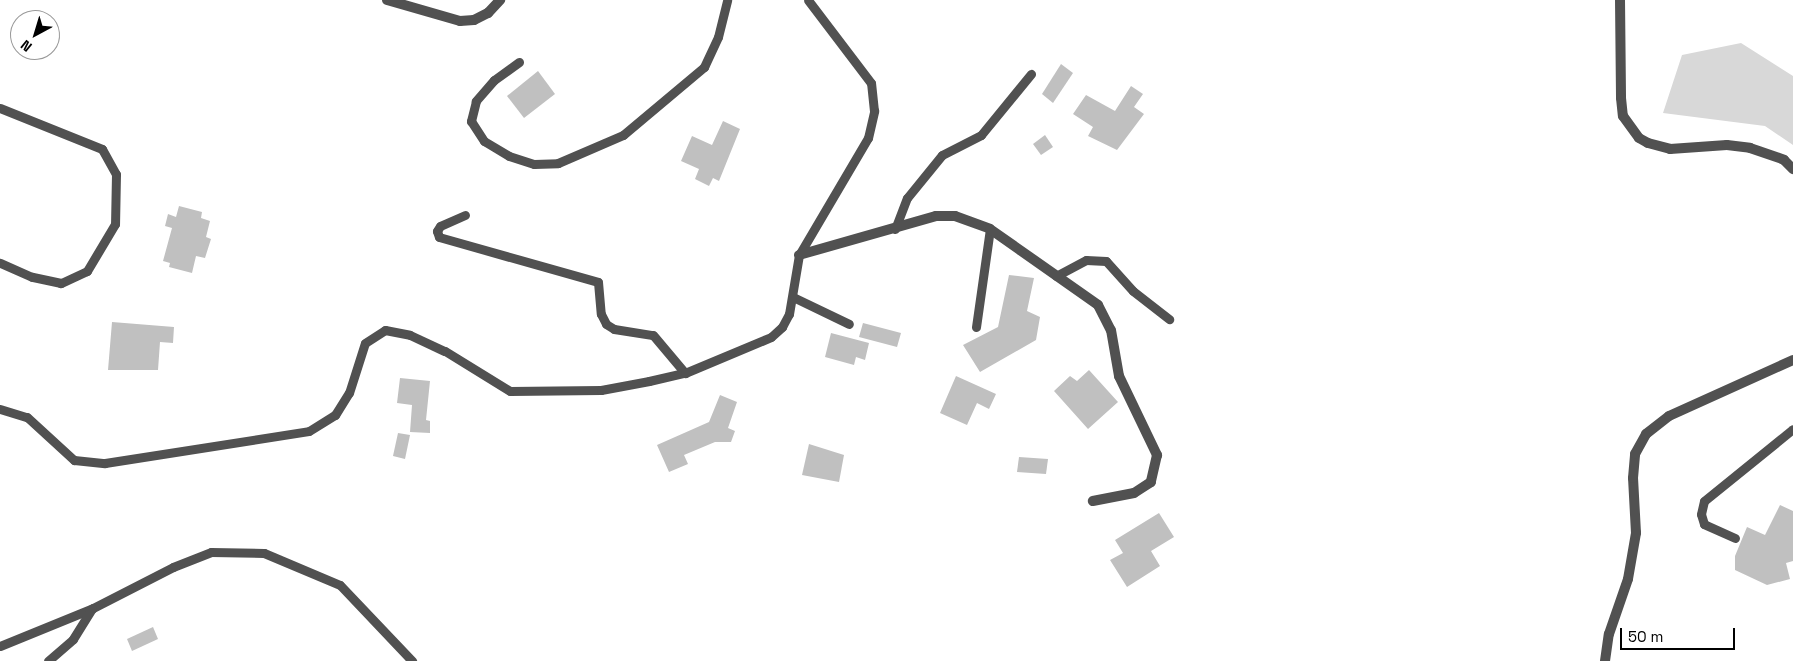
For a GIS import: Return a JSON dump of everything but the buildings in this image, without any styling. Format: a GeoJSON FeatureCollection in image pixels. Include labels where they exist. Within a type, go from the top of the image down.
{"type":"FeatureCollection","features":[{"type":"Feature","properties":{"kind":"street"},"geometry":{"type":"LineString","coordinates":[[387,0],[460,21],[474,20],[488,12],[500,0]]}},
{"type":"Feature","properties":{"kind":"street"},"geometry":{"type":"LineString","coordinates":[[1620,0],[1620,98],[1623,116],[1639,138],[1648,144],[1670,149],[1727,146],[1750,148],[1784,160],[1793,169]]}},
{"type":"Feature","properties":{"kind":"street"},"geometry":{"type":"LineString","coordinates":[[799,255],[946,216],[974,221],[990,229],[1098,305],[1106,317],[1119,376],[1157,455],[1151,482],[1134,493],[1093,502]]}},
{"type":"Feature","properties":{"kind":"street"},"geometry":{"type":"LineString","coordinates":[[1605,661],[1609,634],[1628,579],[1636,533],[1633,478],[1635,454],[1646,434],[1670,416],[1793,360]]}},
{"type":"Feature","properties":{"kind":"lane"},"geometry":{"type":"LineString","coordinates":[[519,62],[494,80],[476,101],[471,121],[484,141],[509,156],[534,164],[558,163],[623,135],[704,67],[718,37],[727,0]]}},
{"type":"Feature","properties":{"kind":"lane"},"geometry":{"type":"LineString","coordinates":[[0,409],[27,417],[74,460],[105,463],[309,432],[335,415],[349,393],[366,343],[385,330],[410,335],[445,351],[510,391],[601,390],[685,373],[771,337],[782,327],[793,297],[799,255],[868,138],[874,111],[871,82],[808,0]]}},
{"type":"Feature","properties":{"kind":"lane"},"geometry":{"type":"LineString","coordinates":[[895,229],[907,198],[942,155],[981,135],[1031,74]]}},
{"type":"Feature","properties":{"kind":"lane"},"geometry":{"type":"LineString","coordinates":[[0,108],[102,149],[116,174],[115,224],[87,271],[61,283],[32,278],[0,264]]}},
{"type":"Feature","properties":{"kind":"lane"},"geometry":{"type":"LineString","coordinates":[[465,215],[440,226],[437,231],[439,237],[598,282],[601,314],[606,324],[614,329],[653,335],[685,373]]}},
{"type":"Feature","properties":{"kind":"lane"},"geometry":{"type":"LineString","coordinates":[[976,327],[990,229]]}},
{"type":"Feature","properties":{"kind":"lane"},"geometry":{"type":"LineString","coordinates":[[1056,276],[1086,260],[1106,261],[1134,291],[1169,318]]}},
{"type":"Feature","properties":{"kind":"lane"},"geometry":{"type":"LineString","coordinates":[[793,297],[849,324]]}},
{"type":"Feature","properties":{"kind":"lane"},"geometry":{"type":"LineString","coordinates":[[1734,538],[1704,524],[1700,514],[1704,501],[1793,429]]}},
{"type":"Feature","properties":{"kind":"lane"},"geometry":{"type":"LineString","coordinates":[[0,646],[93,608],[173,567],[211,552],[264,553],[340,584],[412,661]]}},
{"type":"Feature","properties":{"kind":"lane"},"geometry":{"type":"LineString","coordinates":[[48,661],[73,639],[93,608]]}},
{"type":"Feature","properties":{"kind":"shaded area"},"geometry":{"type":"Polygon","coordinates":[[[1741,43],[1793,76],[1793,145],[1765,126],[1663,113],[1682,55],[1741,43]]]}}]}
